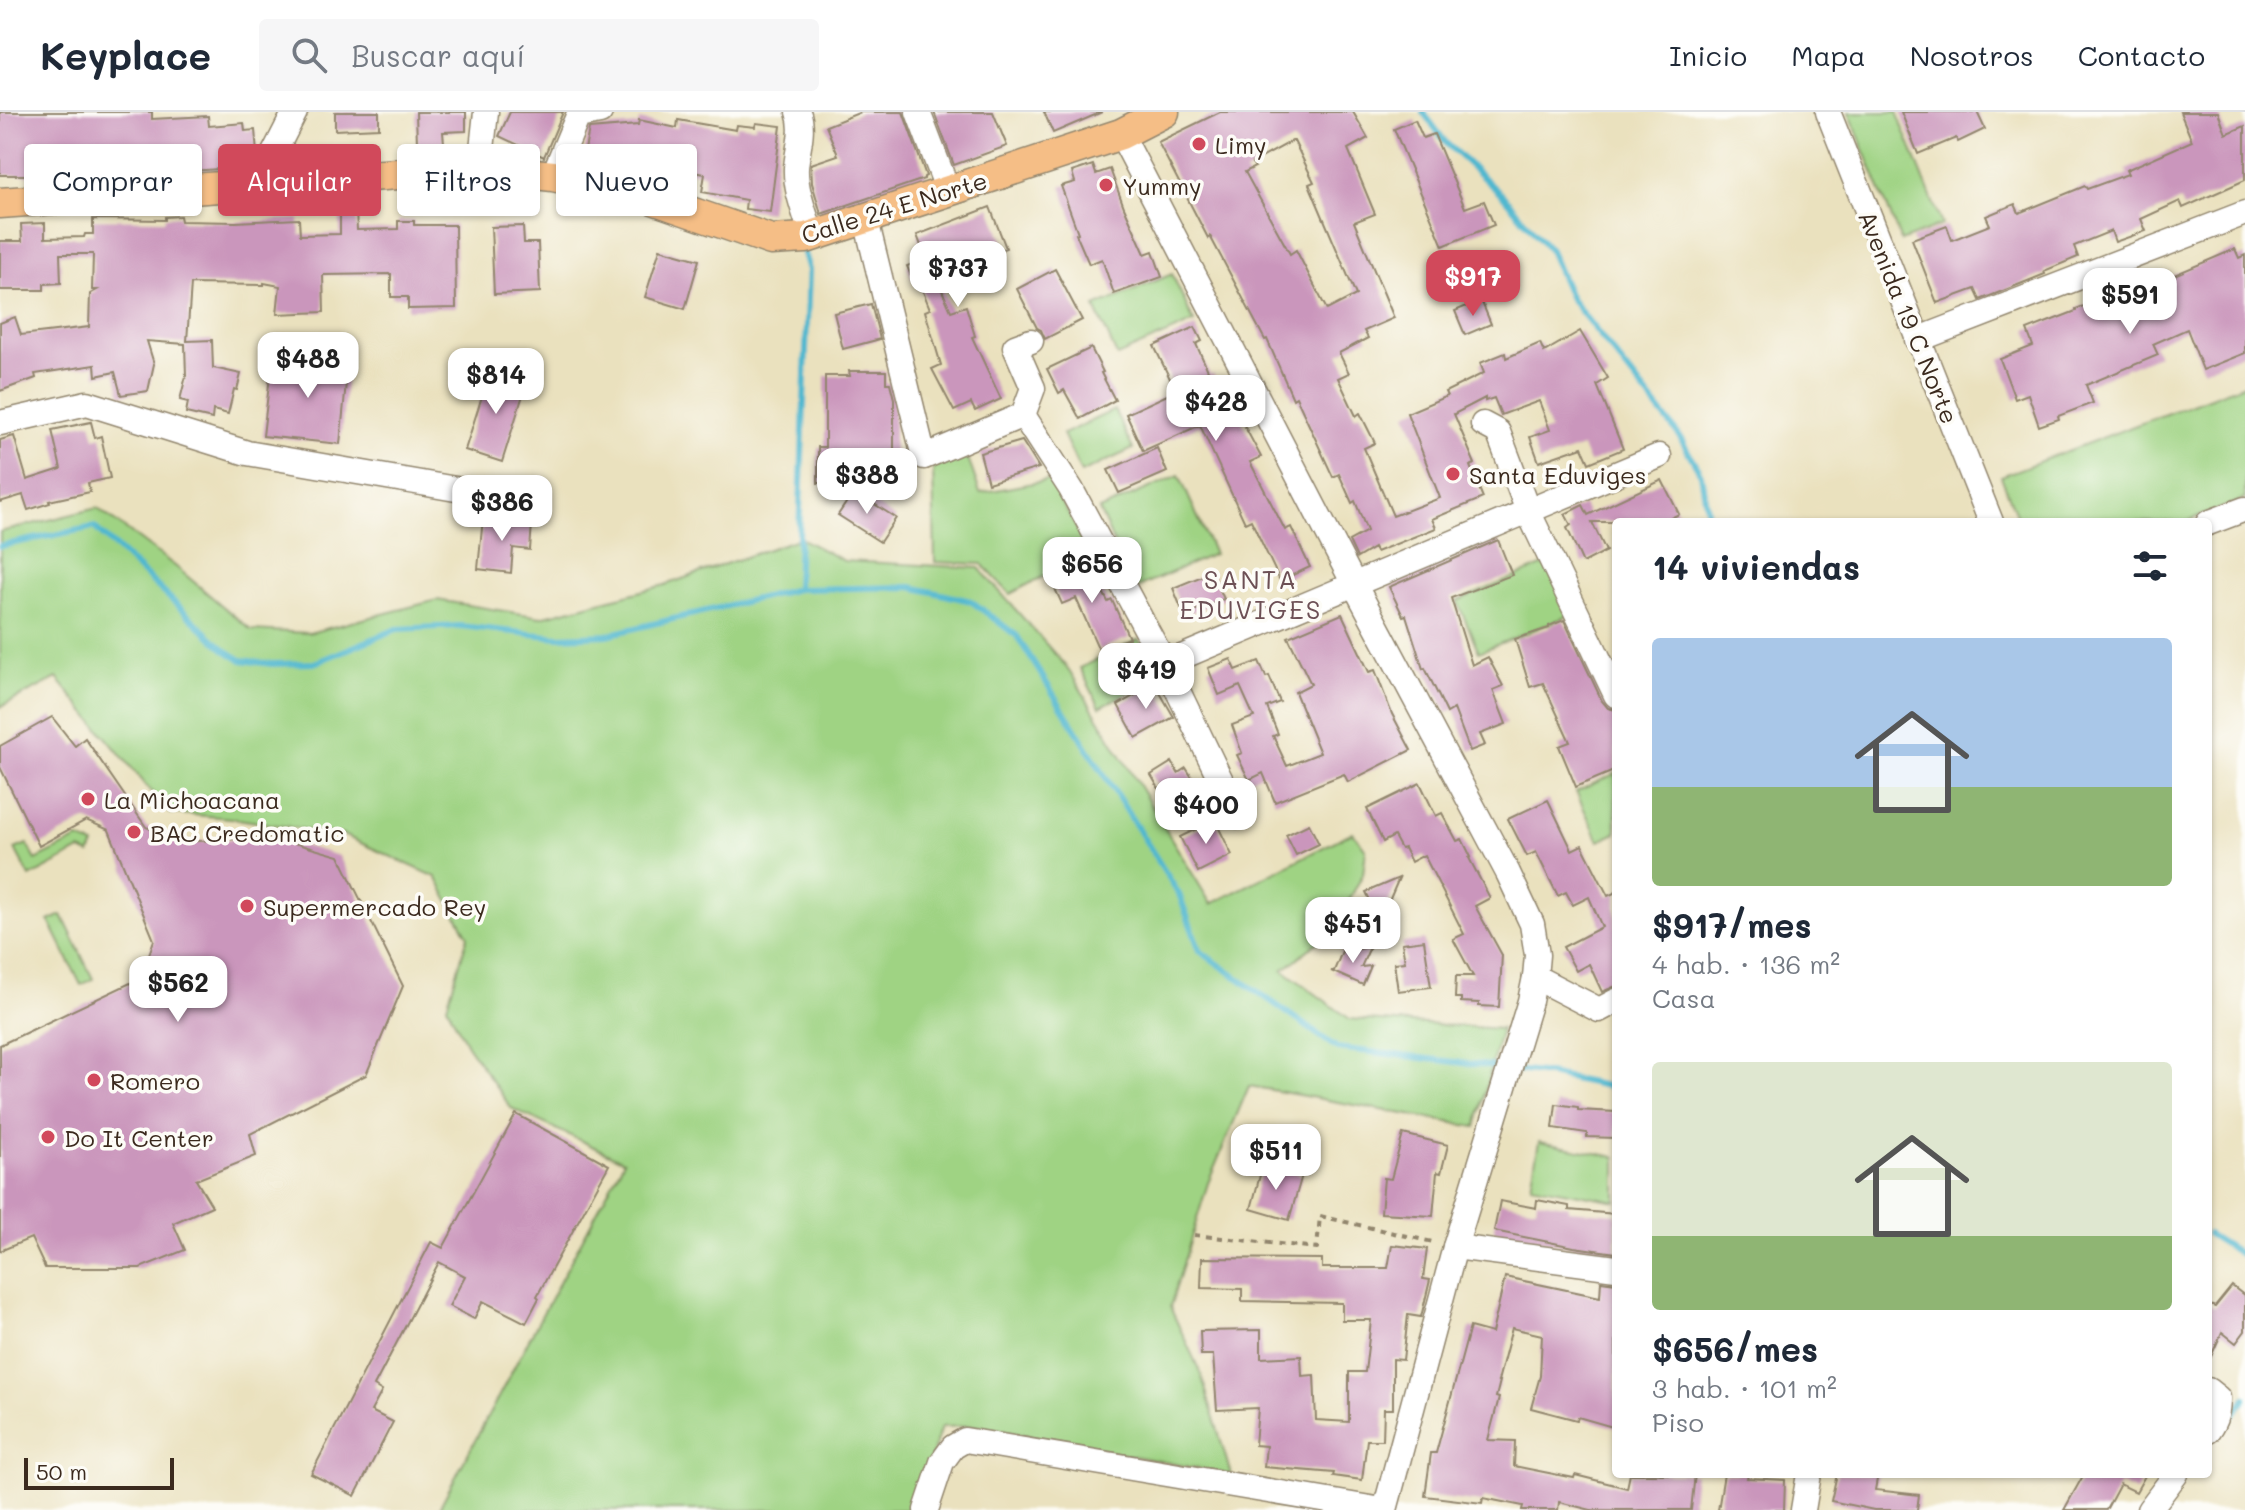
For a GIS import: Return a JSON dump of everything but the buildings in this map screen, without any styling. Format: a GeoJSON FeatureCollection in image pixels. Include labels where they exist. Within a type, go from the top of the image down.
{"type":"FeatureCollection","features":[{"type":"Feature","properties":{"kind":"main road","name":"Calle 24 E Norte"},"geometry":{"type":"LineString","coordinates":[[540,175],[650,198],[771,240],[809,237],[1121,134],[1164,112]]}},
{"type":"Feature","properties":{"kind":"main road","name":"Calle 24 E Norte"},"geometry":{"type":"LineString","coordinates":[[0,203],[218,187]]}},
{"type":"Feature","properties":{"kind":"street"},"geometry":{"type":"LineString","coordinates":[[483,144],[486,112]]}},
{"type":"Feature","properties":{"kind":"street"},"geometry":{"type":"LineString","coordinates":[[553,176],[578,116],[600,112]]}},
{"type":"Feature","properties":{"kind":"street"},"geometry":{"type":"LineString","coordinates":[[798,112],[802,121],[796,171],[809,237]]}},
{"type":"Feature","properties":{"kind":"street"},"geometry":{"type":"LineString","coordinates":[[918,112],[948,191]]}},
{"type":"Feature","properties":{"kind":"street","name":"Avenida 19 C Norte"},"geometry":{"type":"LineString","coordinates":[[1828,112],[1989,518]]}},
{"type":"Feature","properties":{"kind":"street"},"geometry":{"type":"LineString","coordinates":[[274,144],[286,115]]}},
{"type":"Feature","properties":{"kind":"street"},"geometry":{"type":"LineString","coordinates":[[926,1510],[942,1462],[953,1447],[965,1440],[1383,1510],[1455,1247],[1535,977],[1537,955],[1532,924],[1508,873],[1121,134]]}},
{"type":"Feature","properties":{"kind":"street"},"geometry":{"type":"LineString","coordinates":[[1917,340],[2245,213]]}},
{"type":"Feature","properties":{"kind":"street"},"geometry":{"type":"LineString","coordinates":[[866,220],[924,457],[1023,415],[1033,388],[1015,347],[1031,341]]}},
{"type":"Feature","properties":{"kind":"street"},"geometry":{"type":"LineString","coordinates":[[0,423],[87,403],[247,453],[537,503]]}},
{"type":"Feature","properties":{"kind":"street"},"geometry":{"type":"LineString","coordinates":[[1023,415],[1071,489],[1165,664],[1238,816]]}},
{"type":"Feature","properties":{"kind":"street"},"geometry":{"type":"LineString","coordinates":[[1483,424],[1498,432],[1528,511],[1612,687]]}},
{"type":"Feature","properties":{"kind":"street"},"geometry":{"type":"LineString","coordinates":[[1165,664],[1659,456]]}},
{"type":"Feature","properties":{"kind":"street"},"geometry":{"type":"LineString","coordinates":[[2212,521],[2245,509]]}},
{"type":"Feature","properties":{"kind":"street"},"geometry":{"type":"LineString","coordinates":[[1535,977],[1599,1010],[1612,1003]]}},
{"type":"Feature","properties":{"kind":"street"},"geometry":{"type":"LineString","coordinates":[[1455,1247],[1612,1267]]}},
{"type":"Feature","properties":{"kind":"street"},"geometry":{"type":"LineString","coordinates":[[2212,1393],[2218,1398],[2216,1420],[2212,1426]]}},
{"type":"Feature","properties":{"kind":"street"},"geometry":{"type":"LineString","coordinates":[[1803,1510],[1808,1478]]}},
{"type":"Feature","properties":{"kind":"street"},"geometry":{"type":"LineString","coordinates":[[2149,1510],[2173,1478]]}},
{"type":"Feature","properties":{"kind":"path"},"geometry":{"type":"LineString","coordinates":[[1194,1235],[1317,1248],[1320,1216],[1455,1247]]}},
{"type":"Feature","properties":{"kind":"green space"},"geometry":{"type":"Polygon","coordinates":[[[1849,112],[1897,112],[1942,225],[1901,241],[1849,112]]]}},
{"type":"Feature","properties":{"kind":"green space"},"geometry":{"type":"Polygon","coordinates":[[[1172,274],[1194,322],[1117,356],[1095,307],[1172,274]]]}},
{"type":"Feature","properties":{"kind":"green space"},"geometry":{"type":"Polygon","coordinates":[[[2245,384],[2245,499],[2195,518],[2017,518],[2001,476],[2245,384]]]}},
{"type":"Feature","properties":{"kind":"green space"},"geometry":{"type":"Polygon","coordinates":[[[1114,410],[1133,449],[1081,473],[1063,434],[1114,410]]]}},
{"type":"Feature","properties":{"kind":"green space"},"geometry":{"type":"Polygon","coordinates":[[[967,455],[980,493],[1049,480],[1090,552],[1010,594],[982,564],[935,562],[933,467],[967,455]]]}},
{"type":"Feature","properties":{"kind":"green space"},"geometry":{"type":"Polygon","coordinates":[[[1179,475],[1214,554],[1134,589],[1099,510],[1179,475]]]}},
{"type":"Feature","properties":{"kind":"green space"},"geometry":{"type":"Polygon","coordinates":[[[97,508],[175,566],[251,630],[309,633],[437,600],[541,617],[665,585],[800,538],[844,561],[979,568],[1069,670],[1211,904],[1353,832],[1366,850],[1363,874],[1334,929],[1283,970],[1350,1019],[1501,1029],[1476,1127],[1249,1086],[1208,1183],[1170,1307],[1201,1374],[1231,1475],[979,1426],[941,1427],[914,1510],[438,1510],[624,1161],[511,1108],[467,1045],[447,1006],[468,936],[436,877],[343,835],[231,818],[169,813],[57,678],[0,707],[0,532],[97,508]]]}},
{"type":"Feature","properties":{"kind":"green space"},"geometry":{"type":"Polygon","coordinates":[[[1551,562],[1573,614],[1479,652],[1457,601],[1551,562]]]}},
{"type":"Feature","properties":{"kind":"green space"},"geometry":{"type":"Polygon","coordinates":[[[1139,639],[1158,677],[1100,707],[1080,668],[1139,639]]]}},
{"type":"Feature","properties":{"kind":"green space"},"geometry":{"type":"Polygon","coordinates":[[[1612,775],[1612,835],[1599,841],[1576,792],[1612,775]]]}},
{"type":"Feature","properties":{"kind":"green space"},"geometry":{"type":"Polygon","coordinates":[[[78,839],[94,845],[90,854],[80,850],[30,877],[15,849],[27,844],[36,860],[78,839]]]}},
{"type":"Feature","properties":{"kind":"green space"},"geometry":{"type":"Polygon","coordinates":[[[62,915],[93,979],[81,985],[49,921],[62,915]]]}},
{"type":"Feature","properties":{"kind":"green space"},"geometry":{"type":"Polygon","coordinates":[[[1539,1142],[1612,1156],[1612,1200],[1531,1185],[1539,1142]]]}},
{"type":"Feature","properties":{"kind":"waterway"},"geometry":{"type":"LineString","coordinates":[[1423,112],[1447,144],[1504,197],[1550,250],[1571,299],[1678,434],[1701,474],[1708,518]]}},
{"type":"Feature","properties":{"kind":"waterway"},"geometry":{"type":"LineString","coordinates":[[797,589],[809,270],[803,250]]}},
{"type":"Feature","properties":{"kind":"waterway"},"geometry":{"type":"LineString","coordinates":[[0,546],[94,527],[225,650],[241,660],[272,664],[314,663],[397,629],[460,626],[558,637],[607,635],[797,589],[911,587],[971,601],[1017,636],[1179,894],[1200,951],[1337,1048],[1505,1068]]}},
{"type":"Feature","properties":{"kind":"waterway"},"geometry":{"type":"LineString","coordinates":[[1516,1070],[1612,1087]]}},
{"type":"Feature","properties":{"kind":"waterway"},"geometry":{"type":"LineString","coordinates":[[2212,1236],[2245,1257]]}},
{"type":"Feature","properties":{"kind":"waterway"},"geometry":{"type":"LineString","coordinates":[[2227,1424],[2245,1398]]}},
{"type":"Feature","properties":{"kind":"place","name":"Limy"},"geometry":{"type":"Point","coordinates":[1199,144]}},
{"type":"Feature","properties":{"kind":"place","name":"Yummy"},"geometry":{"type":"Point","coordinates":[1106,185]}},
{"type":"Feature","properties":{"kind":"place","name":"Santa Eduviges"},"geometry":{"type":"Point","coordinates":[1453,474]}},
{"type":"Feature","properties":{"kind":"place","name":"La Michoacana"},"geometry":{"type":"Point","coordinates":[88,799]}},
{"type":"Feature","properties":{"kind":"place","name":"BAC Credomatic"},"geometry":{"type":"Point","coordinates":[134,832]}},
{"type":"Feature","properties":{"kind":"place","name":"Supermercado Rey"},"geometry":{"type":"Point","coordinates":[247,906]}},
{"type":"Feature","properties":{"kind":"place","name":"Romero"},"geometry":{"type":"Point","coordinates":[94,1080]}},
{"type":"Feature","properties":{"kind":"place","name":"Do It Center"},"geometry":{"type":"Point","coordinates":[48,1137]}},
{"type":"Feature","properties":{"kind":"district","name":"SANTA EDUVIGES"},"geometry":{"type":"Point","coordinates":[1251,594]}}]}
